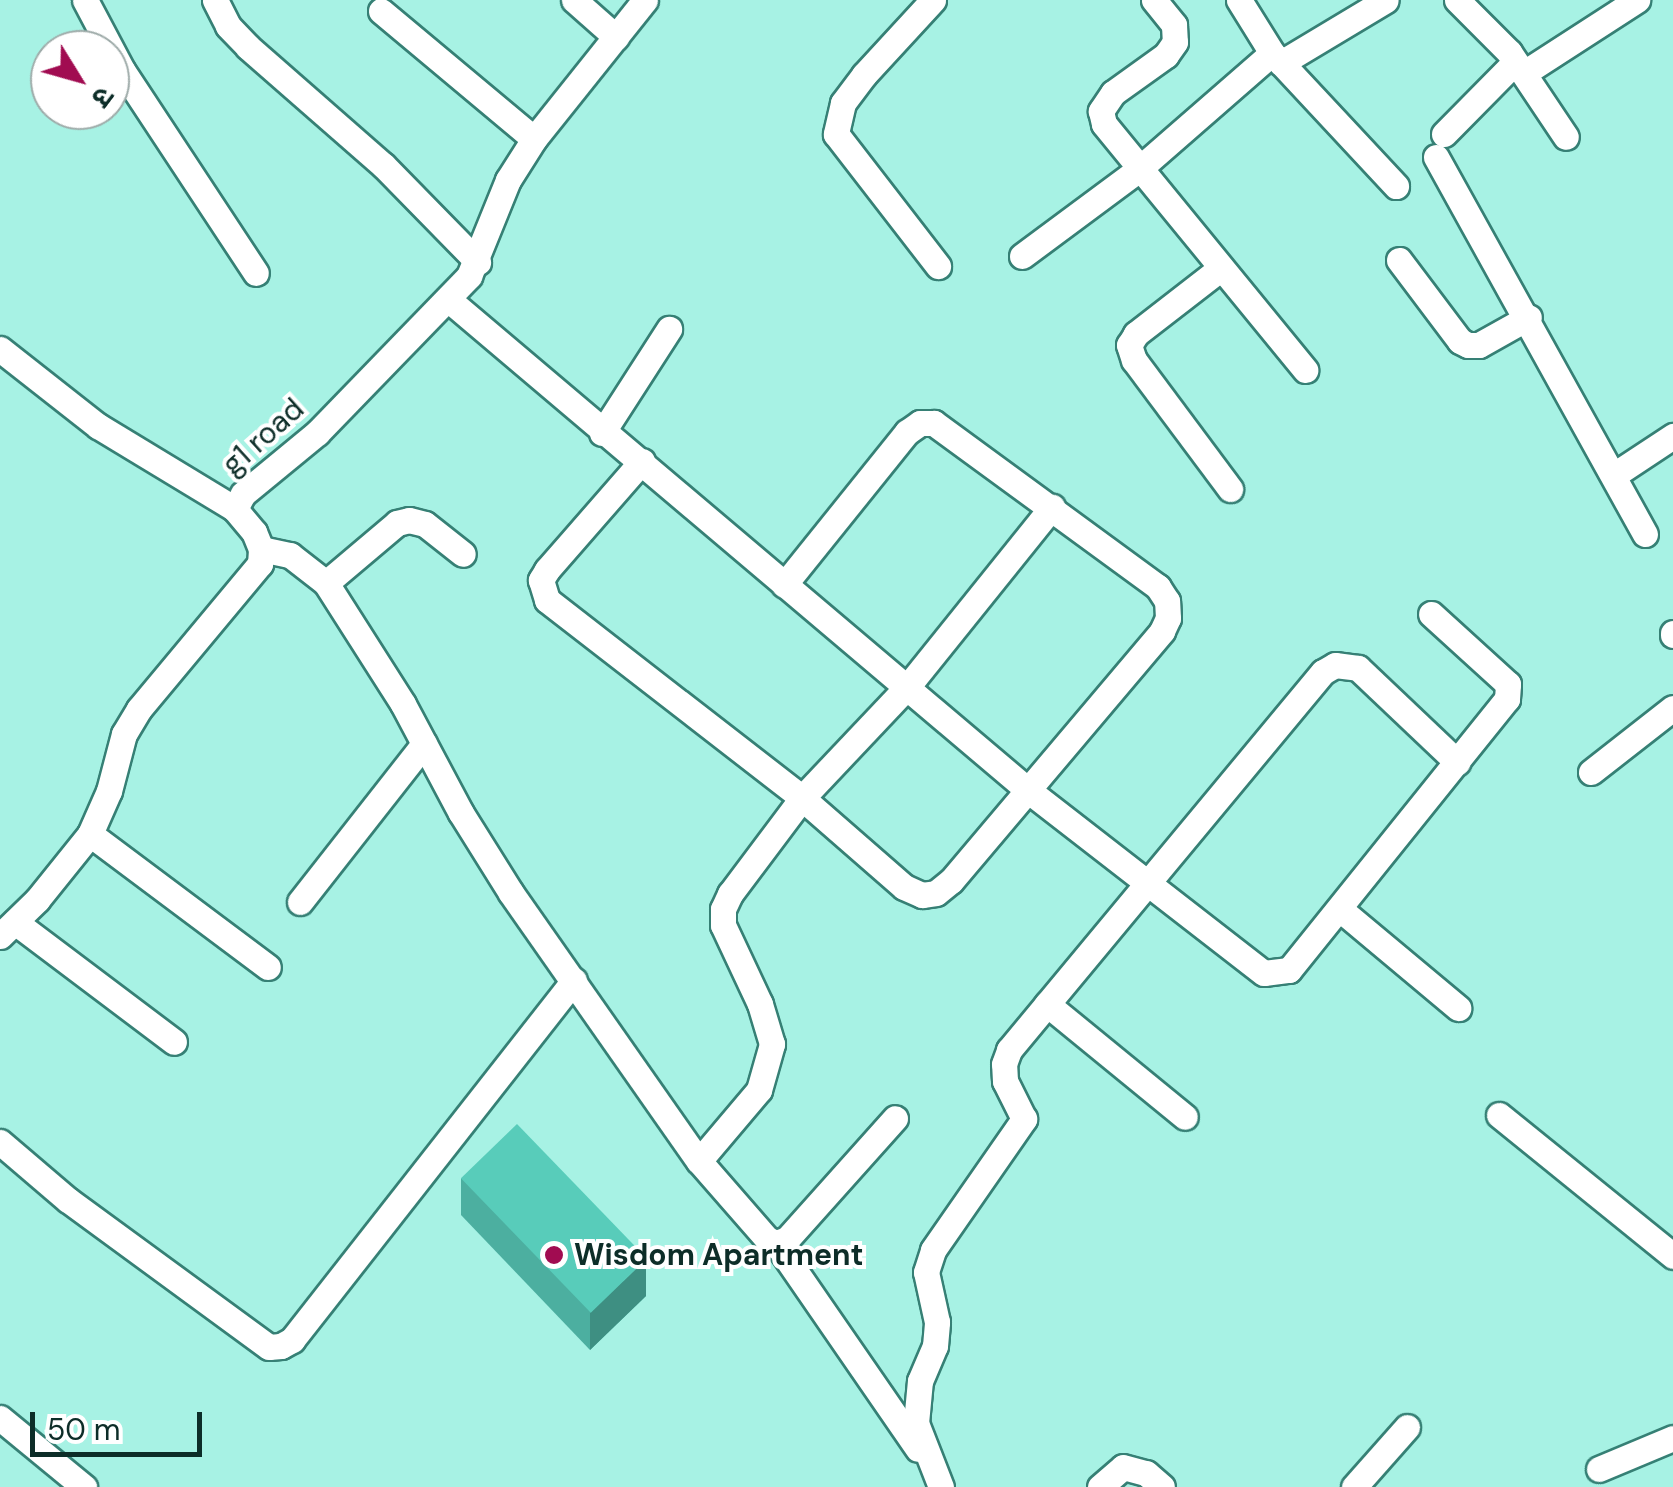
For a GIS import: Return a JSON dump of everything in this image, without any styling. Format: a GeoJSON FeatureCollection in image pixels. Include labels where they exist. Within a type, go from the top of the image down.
{"type":"FeatureCollection","features":[{"type":"Feature","properties":{"kind":"street"},"geometry":{"type":"LineString","coordinates":[[85,0],[122,70],[256,273]]}},
{"type":"Feature","properties":{"kind":"street"},"geometry":{"type":"LineString","coordinates":[[215,0],[228,26],[248,48],[383,165],[478,262]]}},
{"type":"Feature","properties":{"kind":"street"},"geometry":{"type":"LineString","coordinates":[[574,0],[616,37]]}},
{"type":"Feature","properties":{"kind":"street","name":"g1 road"},"geometry":{"type":"LineString","coordinates":[[261,549],[236,508],[242,494],[317,433],[448,300],[478,262],[508,180],[534,139],[645,0]]}},
{"type":"Feature","properties":{"kind":"street"},"geometry":{"type":"LineString","coordinates":[[933,0],[864,74],[843,104],[836,134],[938,266]]}},
{"type":"Feature","properties":{"kind":"street"},"geometry":{"type":"LineString","coordinates":[[1154,0],[1174,25],[1176,42],[1166,55],[1112,92],[1100,111],[1104,124],[1305,370]]}},
{"type":"Feature","properties":{"kind":"street"},"geometry":{"type":"LineString","coordinates":[[1239,0],[1277,58],[1396,186]]}},
{"type":"Feature","properties":{"kind":"street"},"geometry":{"type":"LineString","coordinates":[[1022,256],[1139,169],[1277,58],[1386,0]]}},
{"type":"Feature","properties":{"kind":"street"},"geometry":{"type":"LineString","coordinates":[[1457,0],[1508,53],[1566,137]]}},
{"type":"Feature","properties":{"kind":"street"},"geometry":{"type":"LineString","coordinates":[[1508,53],[1637,0]]}},
{"type":"Feature","properties":{"kind":"street"},"geometry":{"type":"LineString","coordinates":[[381,11],[534,139]]}},
{"type":"Feature","properties":{"kind":"street"},"geometry":{"type":"LineString","coordinates":[[1508,53],[1514,64],[1440,145],[1645,534]]}},
{"type":"Feature","properties":{"kind":"street"},"geometry":{"type":"LineString","coordinates":[[1399,260],[1460,341],[1468,346],[1479,345],[1528,317]]}},
{"type":"Feature","properties":{"kind":"street"},"geometry":{"type":"LineString","coordinates":[[1221,268],[1136,334],[1129,345],[1134,360],[1230,490]]}},
{"type":"Feature","properties":{"kind":"street"},"geometry":{"type":"LineString","coordinates":[[448,300],[1030,790],[1264,974],[1288,970],[1341,910],[1510,690],[1431,614]]}},
{"type":"Feature","properties":{"kind":"street"},"geometry":{"type":"LineString","coordinates":[[602,433],[669,328]]}},
{"type":"Feature","properties":{"kind":"street"},"geometry":{"type":"LineString","coordinates":[[0,349],[98,426],[236,508]]}},
{"type":"Feature","properties":{"kind":"street"},"geometry":{"type":"LineString","coordinates":[[642,461],[546,570],[542,590],[547,600],[802,798],[904,887],[922,895],[936,893],[952,881],[1162,631],[1168,618],[1166,601],[1158,587],[944,428],[920,423],[907,432],[784,585]]}},
{"type":"Feature","properties":{"kind":"street"},"geometry":{"type":"LineString","coordinates":[[1614,475],[1673,436]]}},
{"type":"Feature","properties":{"kind":"street"},"geometry":{"type":"LineString","coordinates":[[699,1161],[759,1090],[772,1044],[760,1004],[724,925],[723,908],[802,798],[908,686],[1052,507]]}},
{"type":"Feature","properties":{"kind":"street"},"geometry":{"type":"LineString","coordinates":[[326,583],[397,523],[409,520],[424,524],[463,554]]}},
{"type":"Feature","properties":{"kind":"street"},"geometry":{"type":"LineString","coordinates":[[174,1042],[8,929],[90,834],[110,791],[124,734],[139,709],[260,564],[261,549],[290,555],[326,583],[511,892],[699,1161],[767,1240],[776,1244],[935,1475]]}},
{"type":"Feature","properties":{"kind":"street"},"geometry":{"type":"LineString","coordinates":[[935,1475],[916,1423],[920,1382],[934,1346],[938,1322],[926,1272],[933,1250],[1019,1131],[1022,1110],[1005,1081],[1004,1064],[1009,1050],[1323,672],[1335,665],[1358,668],[1457,762]]}},
{"type":"Feature","properties":{"kind":"street"},"geometry":{"type":"LineString","coordinates":[[1590,772],[1673,708]]}},
{"type":"Feature","properties":{"kind":"street"},"geometry":{"type":"LineString","coordinates":[[300,902],[424,744]]}},
{"type":"Feature","properties":{"kind":"street"},"geometry":{"type":"LineString","coordinates":[[90,834],[268,966]]}},
{"type":"Feature","properties":{"kind":"street"},"geometry":{"type":"LineString","coordinates":[[1341,910],[1458,1008]]}},
{"type":"Feature","properties":{"kind":"street"},"geometry":{"type":"LineString","coordinates":[[0,1142],[68,1200],[207,1302],[269,1347],[281,1346],[292,1340],[574,980]]}},
{"type":"Feature","properties":{"kind":"street"},"geometry":{"type":"LineString","coordinates":[[1048,1004],[1185,1117]]}},
{"type":"Feature","properties":{"kind":"street"},"geometry":{"type":"LineString","coordinates":[[1499,1115],[1673,1256]]}},
{"type":"Feature","properties":{"kind":"street"},"geometry":{"type":"LineString","coordinates":[[776,1244],[787,1239],[895,1118]]}},
{"type":"Feature","properties":{"kind":"street"},"geometry":{"type":"LineString","coordinates":[[0,1418],[84,1487]]}},
{"type":"Feature","properties":{"kind":"street"},"geometry":{"type":"LineString","coordinates":[[1354,1487],[1407,1428]]}},
{"type":"Feature","properties":{"kind":"street"},"geometry":{"type":"LineString","coordinates":[[1598,1469],[1673,1438]]}},
{"type":"Feature","properties":{"kind":"street"},"geometry":{"type":"LineString","coordinates":[[1100,1487],[1122,1467],[1146,1473],[1162,1487]]}},
{"type":"Feature","properties":{"kind":"building"},"geometry":{"type":"Polygon","coordinates":[[[517,1124],[647,1259],[591,1313],[461,1178],[517,1124]]]}},
{"type":"Feature","properties":{"kind":"place","name":"Wisdom Apartment"},"geometry":{"type":"Point","coordinates":[554,1255]}}]}
